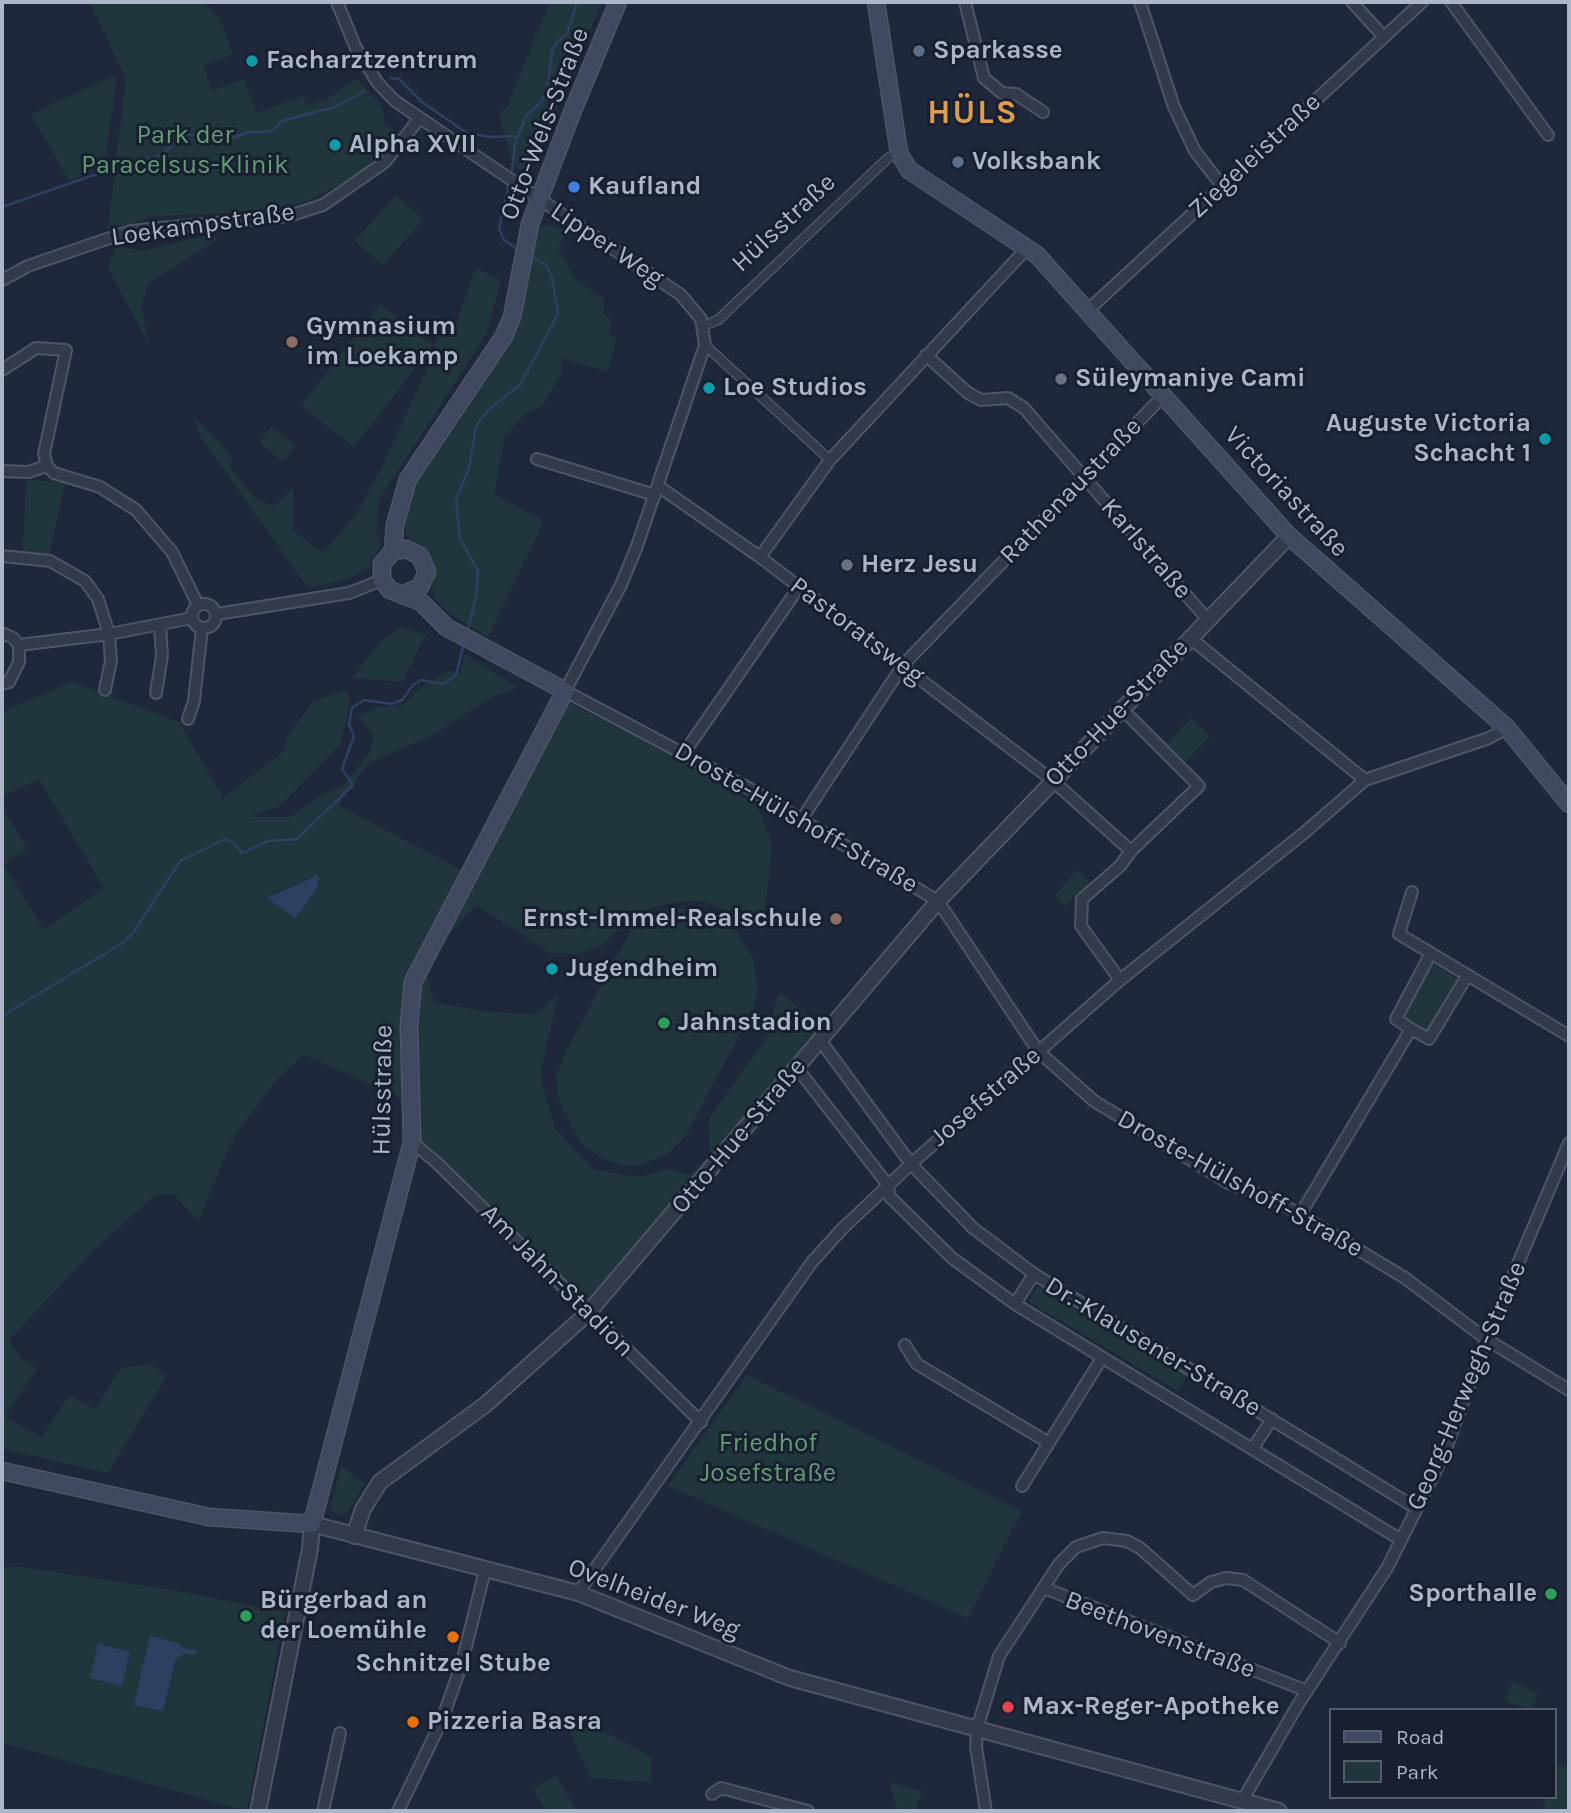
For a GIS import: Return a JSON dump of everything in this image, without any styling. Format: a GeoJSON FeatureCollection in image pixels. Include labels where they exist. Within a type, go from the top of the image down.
{"type":"FeatureCollection","features":[{"type":"Feature","properties":{"kind":"main road","name":"Otto-Wels-Straße"},"geometry":{"type":"LineString","coordinates":[[393,551],[395,525],[408,479],[504,336],[512,317],[539,199],[618,2]]}},
{"type":"Feature","properties":{"kind":"main road"},"geometry":{"type":"LineString","coordinates":[[876,2],[901,157]]}},
{"type":"Feature","properties":{"kind":"main road","name":"Victoriastraße"},"geometry":{"type":"LineString","coordinates":[[901,157],[909,170],[1028,247],[1289,536],[1507,728],[1569,804]]}},
{"type":"Feature","properties":{"kind":"main road"},"geometry":{"type":"LineString","coordinates":[[395,525],[411,550],[420,556],[426,566],[421,595]]}},
{"type":"Feature","properties":{"kind":"main road"},"geometry":{"type":"LineString","coordinates":[[411,550],[393,551],[382,564],[382,580],[390,590],[402,595],[421,595],[456,632],[565,691]]}},
{"type":"Feature","properties":{"kind":"main road","name":"Hülsstraße"},"geometry":{"type":"LineString","coordinates":[[312,1524],[412,1142],[409,1035],[413,982],[565,691]]}},
{"type":"Feature","properties":{"kind":"main road","name":"Ovelheider Weg"},"geometry":{"type":"LineString","coordinates":[[2,1471],[209,1517],[312,1524]]}},
{"type":"Feature","properties":{"kind":"street","name":"Lipper Weg"},"geometry":{"type":"LineString","coordinates":[[337,2],[345,28],[377,82],[395,101],[681,295],[702,323]]}},
{"type":"Feature","properties":{"kind":"street"},"geometry":{"type":"LineString","coordinates":[[965,2],[984,78],[1002,93],[1016,94],[1043,112]]}},
{"type":"Feature","properties":{"kind":"street"},"geometry":{"type":"LineString","coordinates":[[1140,2],[1174,107],[1195,151],[1222,186]]}},
{"type":"Feature","properties":{"kind":"street"},"geometry":{"type":"LineString","coordinates":[[1352,2],[1383,36]]}},
{"type":"Feature","properties":{"kind":"street","name":"Ziegeleistraße"},"geometry":{"type":"LineString","coordinates":[[1087,311],[1423,2]]}},
{"type":"Feature","properties":{"kind":"street"},"geometry":{"type":"LineString","coordinates":[[1451,2],[1548,135]]}},
{"type":"Feature","properties":{"kind":"street","name":"Loekampstraße"},"geometry":{"type":"LineString","coordinates":[[2,280],[28,266],[130,231],[289,216],[323,205],[385,162],[419,119]]}},
{"type":"Feature","properties":{"kind":"street","name":"Hülsstraße"},"geometry":{"type":"LineString","coordinates":[[565,691],[621,584],[656,490],[705,345],[702,323],[718,320],[888,158],[901,157]]}},
{"type":"Feature","properties":{"kind":"street"},"geometry":{"type":"LineString","coordinates":[[760,557],[830,460],[1028,247]]}},
{"type":"Feature","properties":{"kind":"street"},"geometry":{"type":"LineString","coordinates":[[705,345],[830,460]]}},
{"type":"Feature","properties":{"kind":"street"},"geometry":{"type":"LineString","coordinates":[[2,370],[36,348],[54,347],[66,350],[44,454],[47,466],[54,472],[100,487],[136,510],[172,552],[198,605]]}},
{"type":"Feature","properties":{"kind":"street","name":"Karlstraße"},"geometry":{"type":"LineString","coordinates":[[926,355],[968,393],[981,400],[1008,398],[1024,408],[1207,619]]}},
{"type":"Feature","properties":{"kind":"street","name":"Rathenaustraße"},"geometry":{"type":"LineString","coordinates":[[802,820],[903,665],[1163,396]]}},
{"type":"Feature","properties":{"kind":"street"},"geometry":{"type":"LineString","coordinates":[[537,459],[656,490]]}},
{"type":"Feature","properties":{"kind":"street"},"geometry":{"type":"LineString","coordinates":[[2,471],[29,471],[47,466]]}},
{"type":"Feature","properties":{"kind":"street","name":"Pastoratsweg"},"geometry":{"type":"LineString","coordinates":[[656,490],[760,557],[903,665],[1052,780],[1131,851]]}},
{"type":"Feature","properties":{"kind":"street","name":"Otto-Hue-Straße"},"geometry":{"type":"LineString","coordinates":[[354,1535],[363,1509],[380,1482],[485,1405],[588,1313],[938,901],[1289,536]]}},
{"type":"Feature","properties":{"kind":"street"},"geometry":{"type":"LineString","coordinates":[[2,556],[50,561],[85,581],[98,599],[109,634],[111,661],[105,690]]}},
{"type":"Feature","properties":{"kind":"street"},"geometry":{"type":"LineString","coordinates":[[216,614],[349,593],[382,580]]}},
{"type":"Feature","properties":{"kind":"street"},"geometry":{"type":"LineString","coordinates":[[684,753],[799,587]]}},
{"type":"Feature","properties":{"kind":"street"},"geometry":{"type":"LineString","coordinates":[[198,605],[210,604],[216,614],[214,623],[202,628]]}},
{"type":"Feature","properties":{"kind":"street"},"geometry":{"type":"LineString","coordinates":[[192,618],[198,605]]}},
{"type":"Feature","properties":{"kind":"street"},"geometry":{"type":"LineString","coordinates":[[19,645],[109,634],[192,618]]}},
{"type":"Feature","properties":{"kind":"street"},"geometry":{"type":"LineString","coordinates":[[192,618],[202,628]]}},
{"type":"Feature","properties":{"kind":"street"},"geometry":{"type":"LineString","coordinates":[[156,693],[162,656],[160,625]]}},
{"type":"Feature","properties":{"kind":"street"},"geometry":{"type":"LineString","coordinates":[[188,719],[194,701],[202,628]]}},
{"type":"Feature","properties":{"kind":"street"},"geometry":{"type":"LineString","coordinates":[[2,633],[13,638],[19,645],[19,662],[9,682],[2,684]]}},
{"type":"Feature","properties":{"kind":"street"},"geometry":{"type":"LineString","coordinates":[[1189,637],[1365,780]]}},
{"type":"Feature","properties":{"kind":"street","name":"Droste-Hülshoff-Straße"},"geometry":{"type":"LineString","coordinates":[[565,691],[684,753],[938,901],[1038,1051],[1094,1101],[1230,1184],[1277,1201],[1405,1278],[1486,1339],[1569,1390]]}},
{"type":"Feature","properties":{"kind":"street"},"geometry":{"type":"LineString","coordinates":[[1120,980],[1081,926],[1082,899],[1121,866],[1131,851],[1199,786],[1121,708]]}},
{"type":"Feature","properties":{"kind":"street","name":"Josefstraße"},"geometry":{"type":"LineString","coordinates":[[578,1593],[812,1262],[888,1185],[1120,980],[1304,833],[1365,780],[1489,738],[1507,728]]}},
{"type":"Feature","properties":{"kind":"street"},"geometry":{"type":"LineString","coordinates":[[1412,892],[1411,901],[1400,923],[1399,934],[1569,1036]]}},
{"type":"Feature","properties":{"kind":"street"},"geometry":{"type":"LineString","coordinates":[[1431,953],[1396,1019],[1410,1029],[1429,1039],[1467,976]]}},
{"type":"Feature","properties":{"kind":"street"},"geometry":{"type":"LineString","coordinates":[[1300,1215],[1410,1029]]}},
{"type":"Feature","properties":{"kind":"street","name":"Dr.-Klausener-Straße"},"geometry":{"type":"LineString","coordinates":[[820,1040],[911,1164],[973,1228],[1034,1274],[1416,1508]]}},
{"type":"Feature","properties":{"kind":"street","name":"Dr.-Klausener-Straße"},"geometry":{"type":"LineString","coordinates":[[797,1068],[888,1185],[889,1196],[952,1258],[1015,1304],[1401,1540]]}},
{"type":"Feature","properties":{"kind":"street","name":"Am Jahn-Stadion"},"geometry":{"type":"LineString","coordinates":[[412,1142],[438,1163],[701,1422]]}},
{"type":"Feature","properties":{"kind":"street","name":"Georg-Herwegh-Straße"},"geometry":{"type":"LineString","coordinates":[[1242,1801],[1401,1540],[1444,1454],[1486,1339],[1569,1143]]}},
{"type":"Feature","properties":{"kind":"street","name":"Dr.-Klausener-Straße"},"geometry":{"type":"LineString","coordinates":[[1015,1304],[1034,1274]]}},
{"type":"Feature","properties":{"kind":"street"},"geometry":{"type":"LineString","coordinates":[[905,1345],[917,1364],[1049,1443]]}},
{"type":"Feature","properties":{"kind":"street"},"geometry":{"type":"LineString","coordinates":[[1022,1486],[1102,1358]]}},
{"type":"Feature","properties":{"kind":"street","name":"Dr.-Klausener-Straße"},"geometry":{"type":"LineString","coordinates":[[1253,1448],[1272,1419]]}},
{"type":"Feature","properties":{"kind":"street","name":"Hülsstraße"},"geometry":{"type":"LineString","coordinates":[[258,1811],[310,1549],[312,1524]]}},
{"type":"Feature","properties":{"kind":"street","name":"Ovelheider Weg"},"geometry":{"type":"LineString","coordinates":[[312,1524],[578,1593],[790,1678],[1279,1811]]}},
{"type":"Feature","properties":{"kind":"street"},"geometry":{"type":"LineString","coordinates":[[1044,1588],[1059,1564],[1076,1547],[1103,1538],[1116,1538],[1140,1548],[1193,1595],[1212,1582],[1226,1578],[1243,1580],[1340,1643]]}},
{"type":"Feature","properties":{"kind":"street"},"geometry":{"type":"LineString","coordinates":[[398,1811],[442,1720],[462,1663],[485,1570]]}},
{"type":"Feature","properties":{"kind":"street","name":"Beethovenstraße"},"geometry":{"type":"LineString","coordinates":[[986,1811],[976,1747],[977,1729],[999,1656],[1044,1588],[1307,1691]]}},
{"type":"Feature","properties":{"kind":"street"},"geometry":{"type":"LineString","coordinates":[[323,1811],[340,1733]]}},
{"type":"Feature","properties":{"kind":"street"},"geometry":{"type":"LineString","coordinates":[[712,1794],[721,1788],[808,1811]]}},
{"type":"Feature","properties":{"kind":"green space","name":"Park der Paracelsus-Klinik"},"geometry":{"type":"Polygon","coordinates":[[[89,2],[202,2],[219,17],[233,54],[203,66],[212,91],[244,79],[257,113],[303,96],[306,106],[325,100],[357,79],[383,108],[385,124],[401,135],[378,160],[353,178],[305,202],[240,213],[156,216],[108,229],[126,78],[89,2]]]}},
{"type":"Feature","properties":{"kind":"green space"},"geometry":{"type":"Polygon","coordinates":[[[550,2],[602,2],[529,174],[514,166],[499,115],[508,105],[550,2]]]}},
{"type":"Feature","properties":{"kind":"green space"},"geometry":{"type":"Polygon","coordinates":[[[117,74],[104,168],[69,180],[31,114],[117,74]]]}},
{"type":"Feature","properties":{"kind":"green space"},"geometry":{"type":"Polygon","coordinates":[[[396,195],[423,220],[383,265],[355,241],[396,195]]]}},
{"type":"Feature","properties":{"kind":"green space"},"geometry":{"type":"Polygon","coordinates":[[[551,225],[568,232],[558,248],[576,280],[604,299],[603,312],[612,322],[608,335],[617,338],[607,372],[562,358],[560,376],[542,406],[525,414],[505,436],[494,494],[544,521],[488,637],[447,612],[433,596],[431,559],[406,534],[405,515],[420,471],[518,317],[538,227],[551,225]]]}},
{"type":"Feature","properties":{"kind":"green space"},"geometry":{"type":"Polygon","coordinates":[[[208,235],[218,239],[149,283],[141,305],[149,345],[108,267],[116,246],[143,251],[208,235]]]}},
{"type":"Feature","properties":{"kind":"green space"},"geometry":{"type":"Polygon","coordinates":[[[476,267],[501,281],[486,335],[378,501],[376,530],[381,545],[368,568],[349,579],[308,588],[201,437],[192,415],[232,456],[230,468],[256,499],[275,506],[293,487],[293,531],[323,553],[358,512],[384,463],[429,365],[437,339],[433,315],[455,326],[476,267]]]}},
{"type":"Feature","properties":{"kind":"green space"},"geometry":{"type":"Polygon","coordinates":[[[380,304],[433,345],[354,447],[301,406],[380,304]]]}},
{"type":"Feature","properties":{"kind":"green space"},"geometry":{"type":"Polygon","coordinates":[[[272,426],[296,446],[283,462],[259,442],[272,426]]]}},
{"type":"Feature","properties":{"kind":"green space"},"geometry":{"type":"Polygon","coordinates":[[[26,479],[65,483],[49,555],[23,553],[26,479]]]}},
{"type":"Feature","properties":{"kind":"green space"},"geometry":{"type":"Polygon","coordinates":[[[401,627],[426,635],[402,682],[352,678],[381,641],[401,627]]]}},
{"type":"Feature","properties":{"kind":"green space"},"geometry":{"type":"Polygon","coordinates":[[[465,654],[518,688],[493,696],[431,736],[369,763],[338,805],[473,876],[569,703],[682,759],[757,805],[772,843],[763,932],[734,913],[701,900],[664,904],[629,917],[604,944],[581,953],[550,953],[476,905],[445,939],[427,977],[434,1002],[486,1012],[536,1014],[558,995],[540,1075],[555,1128],[594,1170],[639,1177],[667,1169],[691,1175],[710,1154],[709,1118],[767,1038],[778,994],[819,1025],[804,1053],[585,1303],[509,1223],[415,1141],[398,1096],[304,1055],[278,1078],[233,1137],[198,1222],[174,1194],[155,1195],[97,1247],[9,1340],[21,1358],[37,1369],[5,1417],[42,1437],[69,1395],[95,1409],[121,1368],[149,1364],[167,1375],[108,1473],[2,1449],[2,807],[27,848],[4,865],[44,930],[104,888],[39,779],[2,796],[2,712],[72,682],[179,722],[222,796],[218,802],[284,751],[288,736],[313,701],[348,690],[349,708],[340,744],[280,806],[248,817],[291,817],[319,796],[343,786],[370,752],[374,735],[357,716],[376,708],[403,705],[424,685],[450,671],[460,673],[465,654]],[[317,875],[269,896],[292,917],[317,875]]]}},
{"type":"Feature","properties":{"kind":"green space"},"geometry":{"type":"Polygon","coordinates":[[[1191,718],[1210,736],[1185,763],[1166,745],[1191,718]]]}},
{"type":"Feature","properties":{"kind":"green space"},"geometry":{"type":"Polygon","coordinates":[[[1077,870],[1092,884],[1065,906],[1055,895],[1077,870]]]}},
{"type":"Feature","properties":{"kind":"green space","name":"Jahnstadion"},"geometry":{"type":"Polygon","coordinates":[[[673,907],[708,914],[736,931],[753,959],[758,988],[754,1008],[686,1135],[669,1153],[642,1165],[623,1166],[599,1157],[580,1142],[559,1100],[556,1077],[565,1053],[631,930],[653,913],[673,907]]]}},
{"type":"Feature","properties":{"kind":"green space"},"geometry":{"type":"Polygon","coordinates":[[[1431,962],[1458,979],[1428,1033],[1401,1016],[1431,962]]]}},
{"type":"Feature","properties":{"kind":"green space"},"geometry":{"type":"Polygon","coordinates":[[[1038,1286],[1187,1375],[1178,1391],[1028,1301],[1038,1286]]]}},
{"type":"Feature","properties":{"kind":"green space","name":"Friedhof Josefstraße"},"geometry":{"type":"Polygon","coordinates":[[[747,1375],[1022,1511],[968,1618],[668,1486],[747,1375]]]}},
{"type":"Feature","properties":{"kind":"green space"},"geometry":{"type":"Polygon","coordinates":[[[341,1466],[364,1483],[348,1512],[339,1516],[330,1508],[341,1466]]]}},
{"type":"Feature","properties":{"kind":"green space"},"geometry":{"type":"Polygon","coordinates":[[[2,1567],[22,1567],[173,1590],[285,1612],[247,1811],[2,1743],[2,1567]]]}},
{"type":"Feature","properties":{"kind":"green space"},"geometry":{"type":"Polygon","coordinates":[[[1512,1682],[1538,1693],[1532,1708],[1505,1700],[1512,1682]]]}},
{"type":"Feature","properties":{"kind":"green space"},"geometry":{"type":"Polygon","coordinates":[[[569,1712],[651,1757],[651,1782],[591,1778],[565,1721],[569,1712]]]}},
{"type":"Feature","properties":{"kind":"green space"},"geometry":{"type":"Polygon","coordinates":[[[1558,1764],[1569,1767],[1569,1811],[1542,1811],[1545,1799],[1557,1799],[1558,1764]]]}},
{"type":"Feature","properties":{"kind":"green space"},"geometry":{"type":"Polygon","coordinates":[[[556,1775],[577,1811],[546,1811],[533,1789],[556,1775]]]}},
{"type":"Feature","properties":{"kind":"green space"},"geometry":{"type":"Polygon","coordinates":[[[889,1782],[922,1791],[915,1811],[898,1811],[889,1782]]]}},
{"type":"Feature","properties":{"kind":"water"},"geometry":{"type":"Polygon","coordinates":[[[317,875],[319,879],[316,890],[295,918],[267,898],[317,875]]]}},
{"type":"Feature","properties":{"kind":"water"},"geometry":{"type":"Polygon","coordinates":[[[150,1636],[179,1643],[183,1648],[197,1651],[196,1655],[185,1653],[175,1660],[163,1711],[134,1705],[150,1636]]]}},
{"type":"Feature","properties":{"kind":"water"},"geometry":{"type":"Polygon","coordinates":[[[98,1644],[130,1652],[122,1686],[90,1678],[98,1644]]]}},
{"type":"Feature","properties":{"kind":"waterway"},"geometry":{"type":"LineString","coordinates":[[511,177],[515,144],[526,116],[541,102],[548,89],[552,51],[556,43],[567,34],[577,2]]}},
{"type":"Feature","properties":{"kind":"waterway"},"geometry":{"type":"LineString","coordinates":[[390,78],[399,79],[422,102],[467,133],[490,137],[518,136]]}},
{"type":"Feature","properties":{"kind":"waterway"},"geometry":{"type":"LineString","coordinates":[[115,168],[162,155],[183,135],[207,135],[215,144],[249,132],[266,132],[274,130],[282,121],[334,107],[365,91]]}},
{"type":"Feature","properties":{"kind":"waterway"},"geometry":{"type":"LineString","coordinates":[[2,207],[108,170]]}},
{"type":"Feature","properties":{"kind":"waterway"},"geometry":{"type":"LineString","coordinates":[[509,183],[499,228],[504,240],[520,251]]}},
{"type":"Feature","properties":{"kind":"waterway"},"geometry":{"type":"LineString","coordinates":[[467,633],[476,597],[478,571],[460,539],[456,500],[469,468],[476,426],[488,410],[520,385],[558,314],[552,277],[546,265],[528,255]]}},
{"type":"Feature","properties":{"kind":"waterway"},"geometry":{"type":"LineString","coordinates":[[2,1016],[121,944],[133,933],[180,861],[225,839],[235,844],[242,853],[268,841],[297,839],[353,785],[342,769],[354,736],[349,724],[352,708],[364,700],[392,704],[402,700],[413,685],[421,680],[444,684],[456,675],[464,643]]}},
{"type":"Feature","properties":{"kind":"place","name":"Sparkasse"},"geometry":{"type":"Point","coordinates":[919,51]}},
{"type":"Feature","properties":{"kind":"place","name":"Facharztzentrum"},"geometry":{"type":"Point","coordinates":[252,61]}},
{"type":"Feature","properties":{"kind":"place","name":"Alpha XVII"},"geometry":{"type":"Point","coordinates":[335,145]}},
{"type":"Feature","properties":{"kind":"place","name":"Volksbank"},"geometry":{"type":"Point","coordinates":[958,162]}},
{"type":"Feature","properties":{"kind":"place","name":"Kaufland"},"geometry":{"type":"Point","coordinates":[574,187]}},
{"type":"Feature","properties":{"kind":"place","name":"Gymnasium im Loekamp"},"geometry":{"type":"Point","coordinates":[292,342]}},
{"type":"Feature","properties":{"kind":"place","name":"Süleymaniye Cami"},"geometry":{"type":"Point","coordinates":[1061,379]}},
{"type":"Feature","properties":{"kind":"place","name":"Loe Studios"},"geometry":{"type":"Point","coordinates":[709,388]}},
{"type":"Feature","properties":{"kind":"place","name":"Auguste Victoria Schacht 1"},"geometry":{"type":"Point","coordinates":[1545,439]}},
{"type":"Feature","properties":{"kind":"place","name":"Herz Jesu"},"geometry":{"type":"Point","coordinates":[847,565]}},
{"type":"Feature","properties":{"kind":"place","name":"Ernst-Immel-Realschule"},"geometry":{"type":"Point","coordinates":[836,919]}},
{"type":"Feature","properties":{"kind":"place","name":"Jugendheim"},"geometry":{"type":"Point","coordinates":[552,969]}},
{"type":"Feature","properties":{"kind":"place","name":"Jahnstadion"},"geometry":{"type":"Point","coordinates":[664,1023]}},
{"type":"Feature","properties":{"kind":"place","name":"Sporthalle"},"geometry":{"type":"Point","coordinates":[1551,1594]}},
{"type":"Feature","properties":{"kind":"place","name":"Bürgerbad an der Loemühle"},"geometry":{"type":"Point","coordinates":[246,1616]}},
{"type":"Feature","properties":{"kind":"place","name":"Schnitzel Stube"},"geometry":{"type":"Point","coordinates":[453,1637]}},
{"type":"Feature","properties":{"kind":"place","name":"Max-Reger-Apotheke"},"geometry":{"type":"Point","coordinates":[1008,1707]}},
{"type":"Feature","properties":{"kind":"place","name":"Pizzeria Basra"},"geometry":{"type":"Point","coordinates":[413,1722]}},
{"type":"Feature","properties":{"kind":"district","name":"HÜLS"},"geometry":{"type":"Point","coordinates":[973,114]}}]}
